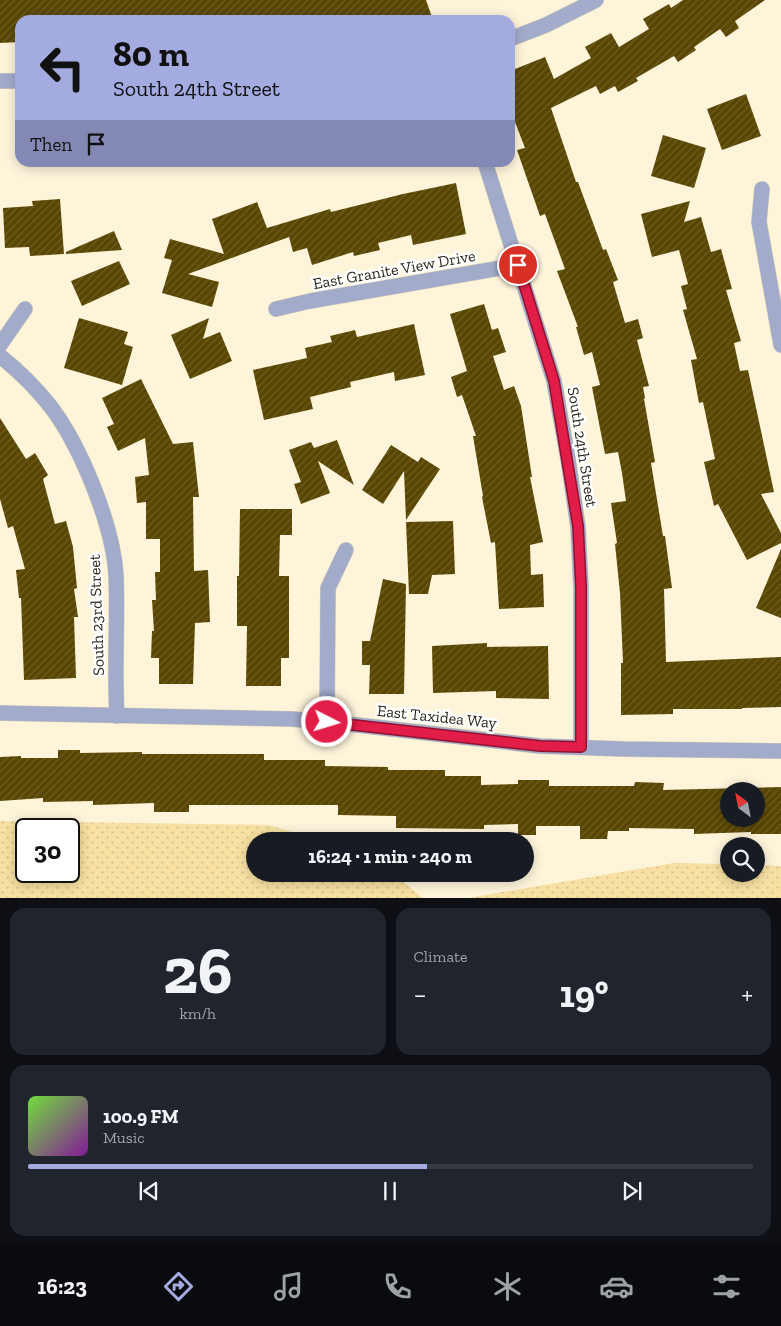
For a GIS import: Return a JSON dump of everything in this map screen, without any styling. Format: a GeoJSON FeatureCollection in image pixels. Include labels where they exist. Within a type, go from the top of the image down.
{"type":"FeatureCollection","features":[{"type":"Feature","properties":{"kind":"street"},"geometry":{"type":"LineString","coordinates":[[515,37],[546,25],[596,0]]}},
{"type":"Feature","properties":{"kind":"street"},"geometry":{"type":"LineString","coordinates":[[0,80],[15,81]]}},
{"type":"Feature","properties":{"kind":"street","name":"South 24th Street"},"geometry":{"type":"LineString","coordinates":[[487,167],[554,381],[578,526],[581,587],[581,747]]}},
{"type":"Feature","properties":{"kind":"street"},"geometry":{"type":"LineString","coordinates":[[762,189],[759,222],[776,292],[781,346]]}},
{"type":"Feature","properties":{"kind":"street","name":"East Granite View Drive"},"geometry":{"type":"LineString","coordinates":[[276,309],[310,301],[518,265]]}},
{"type":"Feature","properties":{"kind":"street"},"geometry":{"type":"LineString","coordinates":[[0,345],[25,309]]}},
{"type":"Feature","properties":{"kind":"street","name":"South 23rd Street"},"geometry":{"type":"LineString","coordinates":[[0,356],[18,370],[51,408],[73,443],[97,496],[109,534],[116,574],[117,716]]}},
{"type":"Feature","properties":{"kind":"street"},"geometry":{"type":"LineString","coordinates":[[327,722],[328,588],[346,550]]}},
{"type":"Feature","properties":{"kind":"street","name":"East Taxidea Way"},"geometry":{"type":"LineString","coordinates":[[0,712],[292,719],[540,746],[781,751]]}},
{"type":"Feature","properties":{"kind":"shaded area"},"geometry":{"type":"Polygon","coordinates":[[[0,821],[15,821],[15,883],[80,883],[80,822],[268,825],[293,832],[246,832],[246,882],[404,882],[423,898],[0,898],[0,821]]]}},
{"type":"Feature","properties":{"kind":"shaded area"},"geometry":{"type":"Polygon","coordinates":[[[674,863],[720,864],[720,882],[765,882],[765,865],[781,866],[781,898],[468,898],[674,863]]]}},
{"type":"Feature","properties":{"kind":"building"},"geometry":{"type":"Polygon","coordinates":[[[0,0],[426,0],[431,15],[15,15],[15,42],[0,43],[0,0]]]}},
{"type":"Feature","properties":{"kind":"building"},"geometry":{"type":"Polygon","coordinates":[[[683,0],[765,0],[735,21],[739,28],[726,37],[720,29],[694,47],[696,50],[678,62],[674,56],[636,78],[638,81],[618,92],[615,86],[600,94],[596,86],[551,108],[576,182],[578,182],[603,250],[606,249],[618,280],[613,282],[625,323],[638,319],[643,338],[637,340],[649,386],[643,387],[655,462],[651,463],[663,536],[665,536],[672,588],[664,589],[666,662],[781,657],[781,707],[673,709],[673,714],[621,715],[621,663],[623,663],[620,593],[615,544],[617,543],[611,503],[626,501],[622,473],[618,452],[605,454],[592,387],[600,385],[592,352],[584,355],[576,327],[578,327],[557,271],[565,269],[545,214],[540,216],[517,150],[525,148],[515,122],[515,69],[545,57],[554,79],[591,58],[585,47],[611,33],[619,47],[649,29],[643,19],[669,4],[671,8],[683,0]]]}},
{"type":"Feature","properties":{"kind":"building"},"geometry":{"type":"Polygon","coordinates":[[[746,94],[761,136],[722,150],[707,109],[746,94]]]}},
{"type":"Feature","properties":{"kind":"building"},"geometry":{"type":"Polygon","coordinates":[[[663,135],[706,148],[694,188],[651,176],[663,135]]]}},
{"type":"Feature","properties":{"kind":"building"},"geometry":{"type":"Polygon","coordinates":[[[456,183],[466,234],[413,245],[411,235],[378,243],[380,250],[354,256],[353,252],[312,265],[307,248],[293,252],[289,237],[188,274],[219,282],[212,307],[162,293],[172,260],[164,258],[170,239],[224,254],[212,219],[257,202],[267,228],[330,209],[331,212],[456,183]]]}},
{"type":"Feature","properties":{"kind":"building"},"geometry":{"type":"Polygon","coordinates":[[[60,199],[64,254],[30,256],[29,247],[5,248],[3,208],[33,206],[32,201],[60,199]]]}},
{"type":"Feature","properties":{"kind":"building"},"geometry":{"type":"Polygon","coordinates":[[[690,201],[684,222],[701,217],[711,252],[721,249],[732,289],[726,290],[741,341],[734,343],[740,371],[748,370],[774,492],[761,494],[781,533],[781,543],[747,560],[718,504],[714,506],[704,462],[715,459],[703,402],[699,403],[691,360],[697,359],[683,310],[687,309],[681,286],[688,284],[679,250],[652,257],[641,214],[690,201]]]}},
{"type":"Feature","properties":{"kind":"building"},"geometry":{"type":"Polygon","coordinates":[[[114,231],[122,250],[66,254],[66,252],[114,231]]]}},
{"type":"Feature","properties":{"kind":"building"},"geometry":{"type":"Polygon","coordinates":[[[119,261],[130,284],[82,306],[71,281],[119,261]]]}},
{"type":"Feature","properties":{"kind":"building"},"geometry":{"type":"Polygon","coordinates":[[[484,304],[492,330],[498,328],[506,352],[493,356],[504,390],[514,386],[521,406],[532,477],[530,477],[543,542],[530,545],[531,575],[543,574],[544,607],[499,609],[495,542],[491,543],[482,497],[473,436],[476,436],[462,395],[457,397],[451,377],[467,371],[450,314],[484,304]]]}},
{"type":"Feature","properties":{"kind":"building"},"geometry":{"type":"Polygon","coordinates":[[[79,318],[128,332],[124,344],[133,347],[122,385],[64,368],[79,318]]]}},
{"type":"Feature","properties":{"kind":"building"},"geometry":{"type":"Polygon","coordinates":[[[209,318],[203,339],[220,332],[232,361],[190,379],[171,335],[209,318]]]}},
{"type":"Feature","properties":{"kind":"building"},"geometry":{"type":"Polygon","coordinates":[[[414,324],[425,375],[395,381],[394,372],[350,382],[351,387],[310,397],[313,409],[264,420],[253,370],[307,358],[305,348],[332,342],[330,336],[355,330],[357,337],[414,324]]]}},
{"type":"Feature","properties":{"kind":"building"},"geometry":{"type":"Polygon","coordinates":[[[141,379],[173,444],[193,442],[199,497],[193,497],[194,571],[208,570],[210,622],[195,623],[193,684],[159,684],[159,658],[151,658],[152,631],[154,631],[152,600],[156,600],[155,572],[160,572],[160,539],[146,539],[146,502],[137,503],[135,477],[149,475],[145,438],[118,451],[107,427],[114,424],[102,398],[141,379]]]}},
{"type":"Feature","properties":{"kind":"building"},"geometry":{"type":"Polygon","coordinates":[[[0,418],[26,459],[35,453],[48,475],[43,479],[55,524],[66,521],[73,547],[77,588],[74,589],[78,617],[74,617],[76,678],[24,680],[21,598],[19,598],[16,570],[25,569],[13,526],[8,528],[0,499],[0,418]]]}},
{"type":"Feature","properties":{"kind":"building"},"geometry":{"type":"Polygon","coordinates":[[[337,440],[354,485],[318,461],[330,493],[301,504],[294,484],[301,482],[289,450],[311,442],[314,448],[337,440]]]}},
{"type":"Feature","properties":{"kind":"building"},"geometry":{"type":"Polygon","coordinates":[[[391,445],[418,462],[421,457],[440,469],[406,520],[404,471],[383,504],[362,490],[391,445]]]}},
{"type":"Feature","properties":{"kind":"building"},"geometry":{"type":"Polygon","coordinates":[[[240,509],[292,509],[292,535],[280,535],[279,576],[289,576],[289,658],[281,658],[281,686],[246,686],[247,626],[237,626],[240,509]]]}},
{"type":"Feature","properties":{"kind":"building"},"geometry":{"type":"Polygon","coordinates":[[[453,521],[455,574],[432,575],[428,594],[409,594],[406,522],[453,521]]]}},
{"type":"Feature","properties":{"kind":"building"},"geometry":{"type":"Polygon","coordinates":[[[781,549],[781,618],[756,608],[781,549]]]}},
{"type":"Feature","properties":{"kind":"building"},"geometry":{"type":"Polygon","coordinates":[[[383,579],[406,584],[404,694],[369,694],[370,665],[362,665],[362,641],[370,641],[383,579]]]}},
{"type":"Feature","properties":{"kind":"building"},"geometry":{"type":"Polygon","coordinates":[[[487,643],[487,647],[548,646],[549,699],[496,698],[496,691],[433,693],[432,646],[487,643]]]}},
{"type":"Feature","properties":{"kind":"building"},"geometry":{"type":"Polygon","coordinates":[[[58,750],[80,750],[80,753],[264,754],[264,760],[325,760],[325,766],[388,767],[388,770],[445,770],[445,776],[481,776],[481,785],[518,784],[518,780],[549,780],[549,786],[634,786],[635,782],[664,783],[663,790],[720,789],[720,828],[765,828],[765,787],[781,787],[781,834],[751,834],[751,832],[694,834],[694,829],[629,828],[629,831],[608,831],[607,839],[580,839],[580,826],[536,826],[536,835],[534,835],[534,832],[518,832],[518,824],[484,825],[484,829],[396,828],[396,816],[338,815],[338,805],[189,805],[189,812],[154,812],[154,803],[93,805],[93,801],[43,802],[43,798],[0,801],[0,757],[21,756],[21,758],[58,758],[58,750]]]}},
{"type":"Feature","properties":{"kind":"route"},"geometry":{"type":"LineString","coordinates":[[327,722],[540,746],[581,747],[581,587],[578,526],[554,381],[518,265]]}}]}
